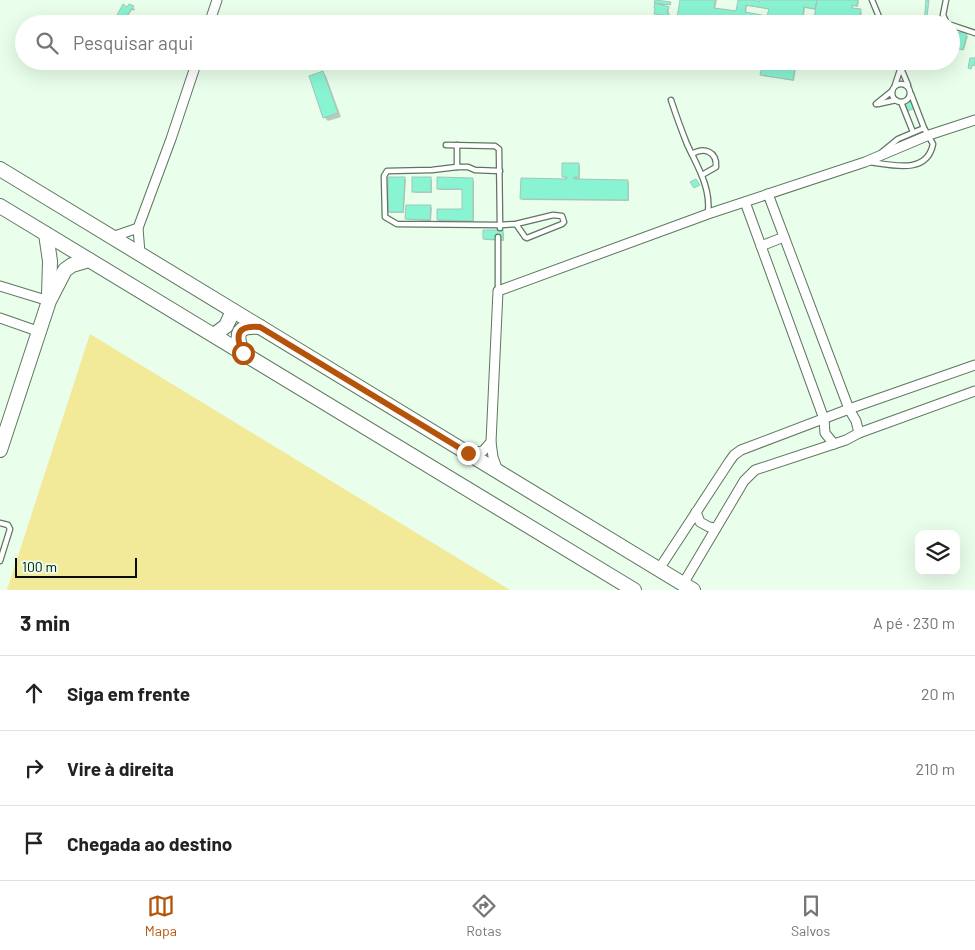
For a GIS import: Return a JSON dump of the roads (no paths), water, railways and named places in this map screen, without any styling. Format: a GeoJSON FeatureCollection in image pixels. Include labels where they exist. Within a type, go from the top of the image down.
{"type":"FeatureCollection","features":[{"type":"Feature","properties":{"kind":"main road"},"geometry":{"type":"LineString","coordinates":[[0,169],[498,471],[686,588]]}},
{"type":"Feature","properties":{"kind":"main road"},"geometry":{"type":"LineString","coordinates":[[0,206],[634,590]]}},
{"type":"Feature","properties":{"kind":"main road"},"geometry":{"type":"LineString","coordinates":[[46,234],[50,261],[49,301]]}},
{"type":"Feature","properties":{"kind":"main road"},"geometry":{"type":"LineString","coordinates":[[0,450],[49,301],[65,270],[72,265],[90,260]]}},
{"type":"Feature","properties":{"kind":"main road"},"geometry":{"type":"LineString","coordinates":[[214,335],[226,326],[233,311]]}},
{"type":"Feature","properties":{"kind":"main road"},"geometry":{"type":"LineString","coordinates":[[243,353],[238,341],[243,328],[248,326],[260,327]]}},
{"type":"Feature","properties":{"kind":"street"},"geometry":{"type":"LineString","coordinates":[[212,15],[217,0]]}},
{"type":"Feature","properties":{"kind":"street"},"geometry":{"type":"LineString","coordinates":[[140,253],[138,228],[194,70]]}},
{"type":"Feature","properties":{"kind":"street"},"geometry":{"type":"LineString","coordinates":[[498,471],[491,442],[498,291],[708,214],[865,162],[927,131],[975,120]]}},
{"type":"Feature","properties":{"kind":"street"},"geometry":{"type":"LineString","coordinates":[[768,194],[859,433]]}},
{"type":"Feature","properties":{"kind":"street"},"geometry":{"type":"LineString","coordinates":[[745,202],[824,419],[826,433],[834,444]]}},
{"type":"Feature","properties":{"kind":"street"},"geometry":{"type":"LineString","coordinates":[[112,237],[138,228]]}},
{"type":"Feature","properties":{"kind":"street"},"geometry":{"type":"LineString","coordinates":[[761,246],[784,237]]}},
{"type":"Feature","properties":{"kind":"street"},"geometry":{"type":"LineString","coordinates":[[0,286],[49,301]]}},
{"type":"Feature","properties":{"kind":"street"},"geometry":{"type":"LineString","coordinates":[[0,318],[40,332]]}},
{"type":"Feature","properties":{"kind":"street"},"geometry":{"type":"LineString","coordinates":[[658,569],[734,455],[740,450],[975,365]]}},
{"type":"Feature","properties":{"kind":"street"},"geometry":{"type":"LineString","coordinates":[[686,588],[716,528],[744,481],[755,470],[846,440],[859,433],[975,391]]}},
{"type":"Feature","properties":{"kind":"street"},"geometry":{"type":"LineString","coordinates":[[468,453],[483,451],[491,442]]}},
{"type":"Feature","properties":{"kind":"street"},"geometry":{"type":"LineString","coordinates":[[696,512],[700,522],[709,527],[716,528]]}},
{"type":"Feature","properties":{"kind":"lane"},"geometry":{"type":"LineString","coordinates":[[872,0],[878,15]]}},
{"type":"Feature","properties":{"kind":"lane"},"geometry":{"type":"LineString","coordinates":[[943,15],[946,0]]}},
{"type":"Feature","properties":{"kind":"lane"},"geometry":{"type":"LineString","coordinates":[[960,28],[975,32]]}},
{"type":"Feature","properties":{"kind":"lane"},"geometry":{"type":"LineString","coordinates":[[900,70],[892,91],[876,104],[908,99],[910,90]]}},
{"type":"Feature","properties":{"kind":"lane"},"geometry":{"type":"LineString","coordinates":[[865,162],[908,166],[920,163],[932,153],[933,144],[902,70]]}},
{"type":"Feature","properties":{"kind":"lane"},"geometry":{"type":"LineString","coordinates":[[895,86],[902,83],[910,90]]}},
{"type":"Feature","properties":{"kind":"lane"},"geometry":{"type":"LineString","coordinates":[[892,91],[894,98],[899,101],[913,132]]}},
{"type":"Feature","properties":{"kind":"lane"},"geometry":{"type":"LineString","coordinates":[[671,100],[702,175],[709,197],[708,214]]}},
{"type":"Feature","properties":{"kind":"lane"},"geometry":{"type":"LineString","coordinates":[[876,157],[898,139],[913,132],[927,131]]}},
{"type":"Feature","properties":{"kind":"lane"},"geometry":{"type":"LineString","coordinates":[[446,145],[498,147],[500,226]]}},
{"type":"Feature","properties":{"kind":"lane"},"geometry":{"type":"LineString","coordinates":[[457,145],[457,167]]}},
{"type":"Feature","properties":{"kind":"lane"},"geometry":{"type":"LineString","coordinates":[[692,154],[708,150],[713,155],[716,167],[702,175]]}},
{"type":"Feature","properties":{"kind":"lane"},"geometry":{"type":"LineString","coordinates":[[500,171],[457,167],[432,170],[387,171],[384,176],[385,217],[396,224],[500,226],[558,214],[562,216],[564,222],[527,238],[516,224]]}},
{"type":"Feature","properties":{"kind":"lane"},"geometry":{"type":"LineString","coordinates":[[498,237],[498,291]]}},
{"type":"Feature","properties":{"kind":"lane"},"geometry":{"type":"LineString","coordinates":[[0,524],[10,527],[10,531],[0,561]]}}]}
